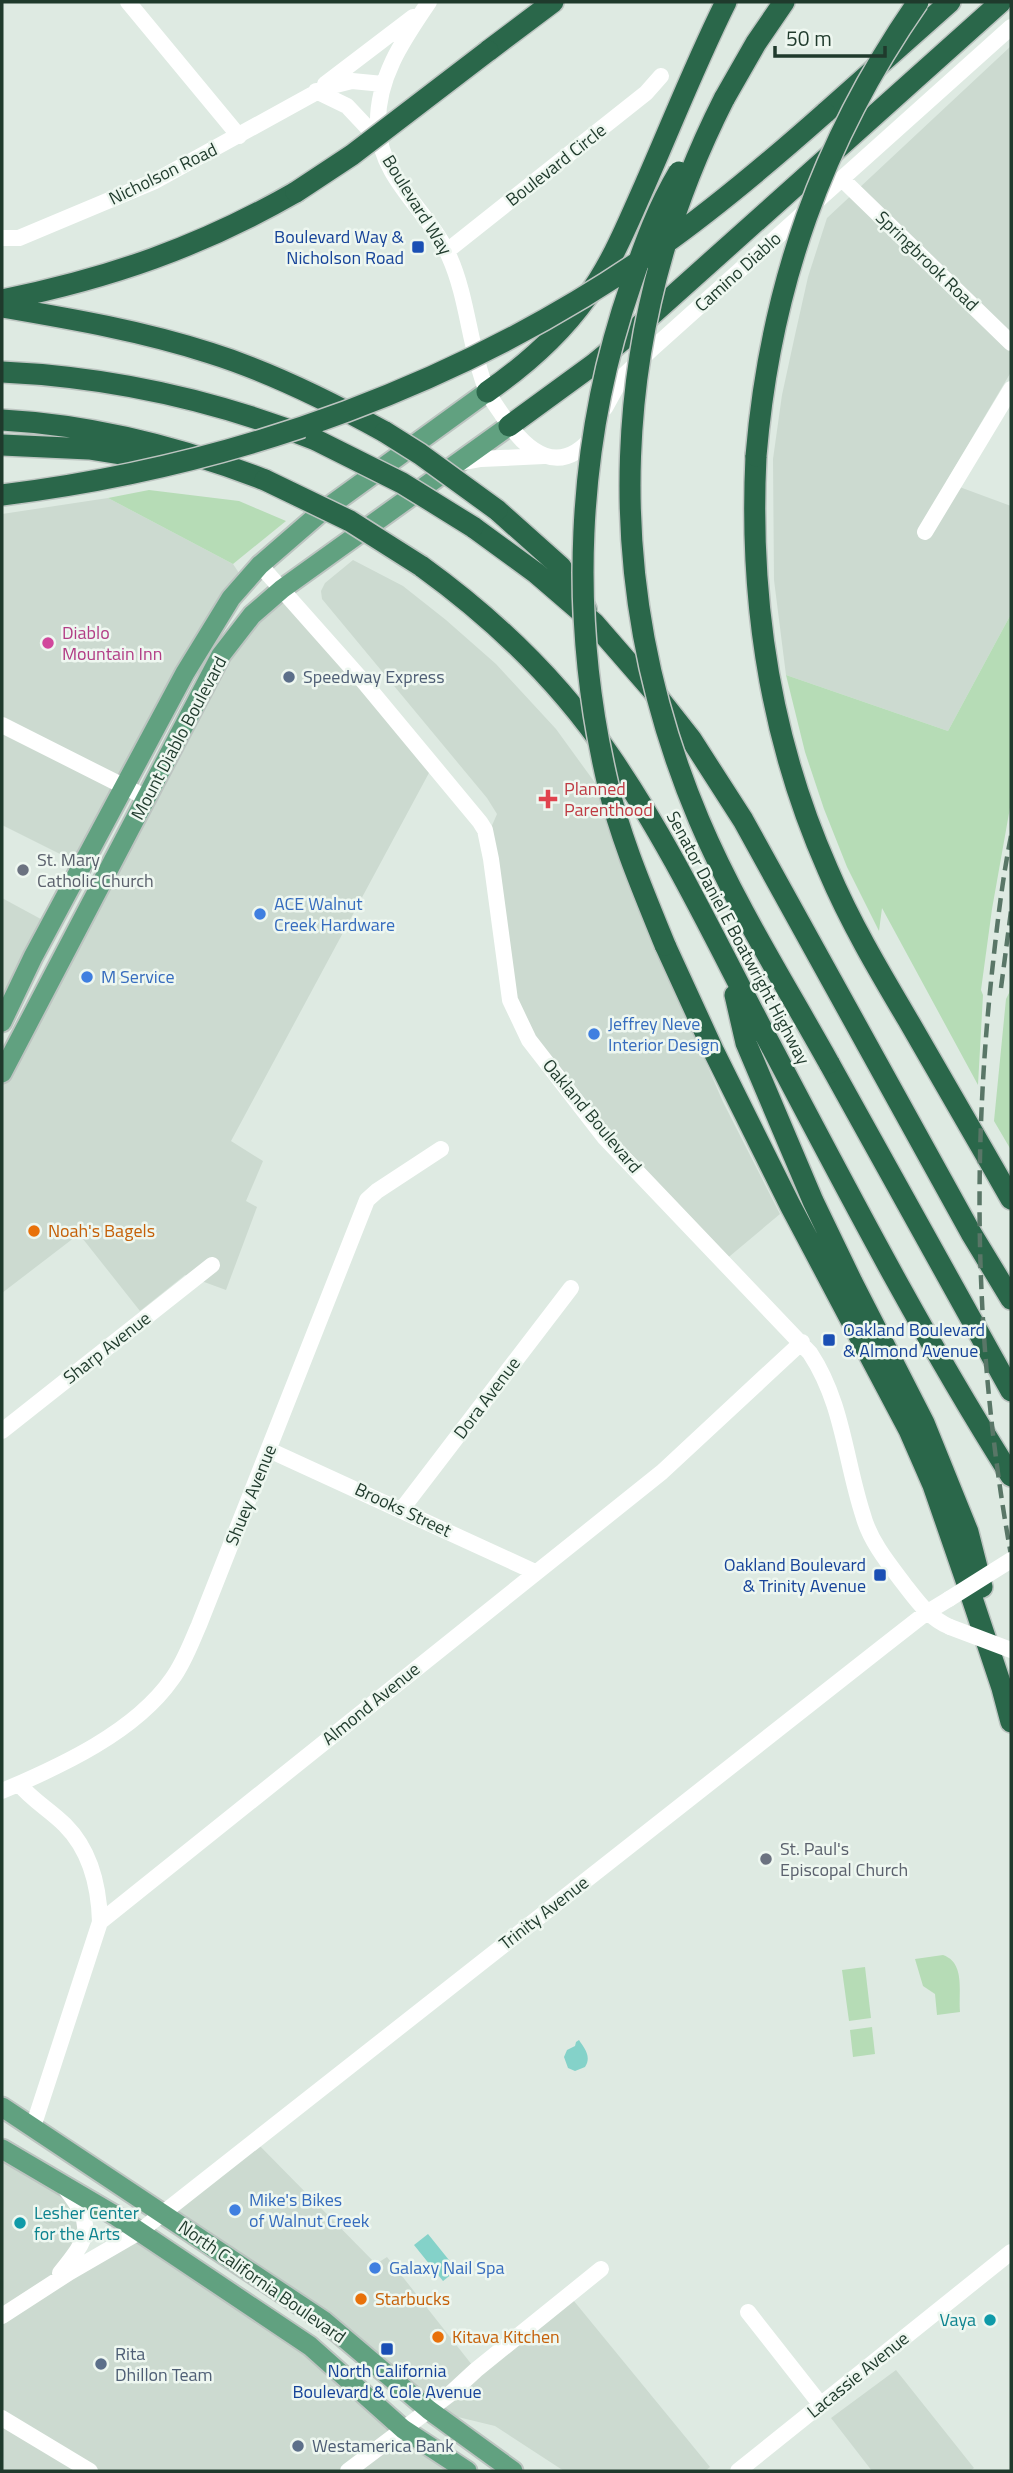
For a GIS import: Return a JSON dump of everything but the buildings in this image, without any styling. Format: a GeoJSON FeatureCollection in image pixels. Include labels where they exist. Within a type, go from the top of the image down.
{"type":"FeatureCollection","features":[{"type":"Feature","properties":{"kind":"highway"},"geometry":{"type":"LineString","coordinates":[[2,300],[95,278],[155,260],[223,231],[296,192],[352,155],[553,2]]}},
{"type":"Feature","properties":{"kind":"highway"},"geometry":{"type":"LineString","coordinates":[[487,392],[515,373],[552,340],[599,279],[621,239],[726,2]]}},
{"type":"Feature","properties":{"kind":"highway"},"geometry":{"type":"LineString","coordinates":[[784,2],[666,194],[628,290],[615,332],[600,397],[585,509],[582,574],[586,648],[595,718],[609,787],[641,884],[665,945],[790,1205],[909,1430],[933,1485],[1002,1688]]}},
{"type":"Feature","properties":{"kind":"highway"},"geometry":{"type":"LineString","coordinates":[[918,2],[861,94],[837,141],[808,209],[790,262],[764,379],[756,456],[754,557],[760,622],[777,717],[800,799],[827,869],[855,927],[1011,1199]]}},
{"type":"Feature","properties":{"kind":"highway"},"geometry":{"type":"LineString","coordinates":[[2,495],[112,478],[218,454],[340,414],[430,377],[519,334],[632,266],[734,191],[950,2]]}},
{"type":"Feature","properties":{"kind":"highway"},"geometry":{"type":"LineString","coordinates":[[509,426],[594,364],[647,319],[1002,2]]}},
{"type":"Feature","properties":{"kind":"highway"},"geometry":{"type":"LineString","coordinates":[[724,99],[696,158],[673,218],[641,343],[630,450],[629,509],[633,572],[649,670],[666,732],[687,792],[728,880],[1011,1391]]}},
{"type":"Feature","properties":{"kind":"highway"},"geometry":{"type":"LineString","coordinates":[[2,307],[95,323],[212,353],[261,371],[340,407],[420,454],[497,510],[561,567],[594,623]]}},
{"type":"Feature","properties":{"kind":"highway"},"geometry":{"type":"LineString","coordinates":[[2,372],[63,376],[158,391],[252,416],[316,440],[402,483],[473,527],[527,566],[594,623],[671,714],[727,792],[971,1233],[1011,1299]]}},
{"type":"Feature","properties":{"kind":"highway","name":"Senator Daniel E Boatwright Highway"},"geometry":{"type":"LineString","coordinates":[[2,419],[70,426],[134,438],[202,457],[265,480],[350,521],[421,566],[478,611],[526,656],[611,757],[666,848],[892,1274],[1011,1476]]}},
{"type":"Feature","properties":{"kind":"highway"},"geometry":{"type":"LineString","coordinates":[[2,445],[106,450],[265,480]]}},
{"type":"Feature","properties":{"kind":"highway"},"geometry":{"type":"LineString","coordinates":[[729,965],[746,1043],[800,1172],[852,1282],[924,1423],[968,1532],[1011,1722]]}},
{"type":"Feature","properties":{"kind":"main road","name":"Mount Diablo Boulevard"},"geometry":{"type":"LineString","coordinates":[[2,1022],[33,957],[189,665],[231,598],[260,565],[320,513],[487,392]]}},
{"type":"Feature","properties":{"kind":"main road","name":"Mount Diablo Boulevard"},"geometry":{"type":"LineString","coordinates":[[2,1073],[221,655],[252,615],[282,589],[509,426]]}},
{"type":"Feature","properties":{"kind":"main road","name":"North California Boulevard"},"geometry":{"type":"LineString","coordinates":[[2,2107],[324,2322],[429,2410],[513,2471]]}},
{"type":"Feature","properties":{"kind":"main road","name":"North California Boulevard"},"geometry":{"type":"LineString","coordinates":[[2,2149],[139,2232],[310,2346],[402,2429],[467,2471]]}},
{"type":"Feature","properties":{"kind":"street"},"geometry":{"type":"LineString","coordinates":[[128,2],[239,136]]}},
{"type":"Feature","properties":{"kind":"street","name":"Nicholson Road"},"geometry":{"type":"LineString","coordinates":[[2,238],[19,238],[116,198],[165,176],[239,136],[316,91],[428,4]]}},
{"type":"Feature","properties":{"kind":"street","name":"Boulevard Way"},"geometry":{"type":"LineString","coordinates":[[428,4],[396,54],[383,84],[379,107],[379,139],[387,163],[398,183],[434,228],[447,251],[457,276],[487,392]]}},
{"type":"Feature","properties":{"kind":"street","name":"Camino Diablo"},"geometry":{"type":"LineString","coordinates":[[458,463],[481,459],[544,456],[558,458],[572,455],[586,446],[594,435],[605,405],[622,377],[1011,27]]}},
{"type":"Feature","properties":{"kind":"street","name":"Boulevard Circle"},"geometry":{"type":"LineString","coordinates":[[447,251],[640,98],[661,76]]}},
{"type":"Feature","properties":{"kind":"street","name":"Nicholson Road"},"geometry":{"type":"LineString","coordinates":[[316,91],[352,82],[383,84]]}},
{"type":"Feature","properties":{"kind":"street","name":"Boulevard Way"},"geometry":{"type":"LineString","coordinates":[[316,91],[347,106],[379,139]]}},
{"type":"Feature","properties":{"kind":"street","name":"Springbrook Road"},"geometry":{"type":"LineString","coordinates":[[843,180],[1011,342]]}},
{"type":"Feature","properties":{"kind":"street"},"geometry":{"type":"LineString","coordinates":[[925,532],[1011,389]]}},
{"type":"Feature","properties":{"kind":"street"},"geometry":{"type":"LineString","coordinates":[[487,392],[523,442],[544,456]]}},
{"type":"Feature","properties":{"kind":"street","name":"Oakland Boulevard"},"geometry":{"type":"LineString","coordinates":[[260,565],[464,801],[485,830],[510,1000],[529,1040],[605,1138],[802,1342],[818,1365],[842,1425],[863,1516],[884,1557],[926,1613],[950,1626],[1011,1650]]}},
{"type":"Feature","properties":{"kind":"street"},"geometry":{"type":"LineString","coordinates":[[2,725],[147,797]]}},
{"type":"Feature","properties":{"kind":"street","name":"Shuey Avenue"},"geometry":{"type":"LineString","coordinates":[[2,1791],[92,1746],[129,1723],[159,1696],[174,1677],[199,1625],[367,1200],[441,1149]]}},
{"type":"Feature","properties":{"kind":"street","name":"Sharp Avenue"},"geometry":{"type":"LineString","coordinates":[[2,1431],[212,1265]]}},
{"type":"Feature","properties":{"kind":"street","name":"Dora Avenue"},"geometry":{"type":"LineString","coordinates":[[402,1509],[571,1287]]}},
{"type":"Feature","properties":{"kind":"street","name":"Almond Avenue"},"geometry":{"type":"LineString","coordinates":[[100,1922],[662,1472],[802,1342]]}},
{"type":"Feature","properties":{"kind":"street","name":"Brooks Street"},"geometry":{"type":"LineString","coordinates":[[269,1450],[535,1572]]}},
{"type":"Feature","properties":{"kind":"street","name":"Trinity Avenue"},"geometry":{"type":"LineString","coordinates":[[2,2316],[139,2232],[926,1613],[1011,1560]]}},
{"type":"Feature","properties":{"kind":"street"},"geometry":{"type":"LineString","coordinates":[[19,1784],[27,1794],[66,1826],[81,1847],[92,1867],[100,1922],[33,2127]]}},
{"type":"Feature","properties":{"kind":"street"},"geometry":{"type":"LineString","coordinates":[[50,2285],[82,2245],[87,2227],[82,2212],[64,2186]]}},
{"type":"Feature","properties":{"kind":"street","name":"Lacassie Avenue"},"geometry":{"type":"LineString","coordinates":[[738,2471],[1011,2252]]}},
{"type":"Feature","properties":{"kind":"street"},"geometry":{"type":"LineString","coordinates":[[348,2471],[429,2410],[601,2269]]}},
{"type":"Feature","properties":{"kind":"street"},"geometry":{"type":"LineString","coordinates":[[748,2312],[821,2405]]}},
{"type":"Feature","properties":{"kind":"street"},"geometry":{"type":"LineString","coordinates":[[2,2418],[90,2471]]}},
{"type":"Feature","properties":{"kind":"shaded area"},"geometry":{"type":"Polygon","coordinates":[[[1011,46],[1011,372],[946,482],[1011,506],[1011,614],[948,731],[786,675],[774,580],[773,459],[782,395],[795,335],[808,277],[827,218],[1011,46]]]}},
{"type":"Feature","properties":{"kind":"shaded area"},"geometry":{"type":"Polygon","coordinates":[[[108,498],[233,564],[245,582],[82,865],[2,825],[2,514],[108,498]]]}},
{"type":"Feature","properties":{"kind":"shaded area"},"geometry":{"type":"Polygon","coordinates":[[[353,560],[403,586],[496,664],[556,729],[601,791],[656,947],[723,1102],[780,1214],[724,1261],[605,1138],[510,1000],[487,837],[497,814],[487,798],[322,599],[321,591],[325,583],[353,560]]]}},
{"type":"Feature","properties":{"kind":"shaded area"},"geometry":{"type":"Polygon","coordinates":[[[282,589],[430,771],[231,1141],[263,1161],[246,1201],[257,1207],[226,1290],[185,1275],[140,1311],[79,1234],[2,1293],[2,1073],[221,655],[282,589]]]}},
{"type":"Feature","properties":{"kind":"shaded area"},"geometry":{"type":"Polygon","coordinates":[[[2,898],[50,924],[2,1022],[2,898]]]}},
{"type":"Feature","properties":{"kind":"shaded area"},"geometry":{"type":"Polygon","coordinates":[[[255,2141],[376,2264],[387,2257],[476,2370],[569,2295],[710,2467],[705,2471],[564,2471],[495,2426],[429,2410],[162,2214],[255,2141]]]}},
{"type":"Feature","properties":{"kind":"shaded area"},"geometry":{"type":"Polygon","coordinates":[[[2,2149],[63,2186],[86,2220],[53,2282],[139,2232],[467,2471],[2,2471],[2,2149]]]}},
{"type":"Feature","properties":{"kind":"shaded area"},"geometry":{"type":"Polygon","coordinates":[[[896,2370],[974,2468],[970,2471],[872,2471],[831,2418],[896,2370]]]}},
{"type":"Feature","properties":{"kind":"green space"},"geometry":{"type":"Polygon","coordinates":[[[149,490],[239,501],[286,521],[233,564],[108,498],[149,490]]]}},
{"type":"Feature","properties":{"kind":"green space"},"geometry":{"type":"Polygon","coordinates":[[[1011,614],[1011,802],[981,990],[983,995],[978,1085],[882,908],[879,931],[847,867],[805,752],[786,675],[948,731],[1011,614]]]}},
{"type":"Feature","properties":{"kind":"green space"},"geometry":{"type":"Polygon","coordinates":[[[1011,978],[1011,1150],[994,1121],[1006,999],[1011,978]]]}},
{"type":"Feature","properties":{"kind":"green space"},"geometry":{"type":"Polygon","coordinates":[[[943,1955],[950,1959],[958,1972],[960,2012],[937,2015],[935,1994],[923,1986],[915,1959],[943,1955]]]}},
{"type":"Feature","properties":{"kind":"green space"},"geometry":{"type":"Polygon","coordinates":[[[865,1967],[871,2018],[849,2021],[842,1970],[865,1967]]]}},
{"type":"Feature","properties":{"kind":"green space"},"geometry":{"type":"Polygon","coordinates":[[[872,2027],[875,2054],[853,2057],[850,2030],[872,2027]]]}},
{"type":"Feature","properties":{"kind":"water"},"geometry":{"type":"Polygon","coordinates":[[[579,2040],[588,2059],[585,2067],[575,2071],[568,2068],[564,2057],[567,2050],[579,2040]]]}},
{"type":"Feature","properties":{"kind":"water"},"geometry":{"type":"Polygon","coordinates":[[[428,2234],[457,2270],[443,2281],[414,2245],[428,2234]]]}},
{"type":"Feature","properties":{"kind":"railway"},"geometry":{"type":"LineString","coordinates":[[1011,836],[998,921],[985,1045],[980,1191],[980,1264],[990,1410],[1011,1555]]}},
{"type":"Feature","properties":{"kind":"railway"},"geometry":{"type":"LineString","coordinates":[[1001,988],[1011,911]]}},
{"type":"Feature","properties":{"kind":"place","name":"Boulevard Way & Nicholson Road"},"geometry":{"type":"Point","coordinates":[418,247]}},
{"type":"Feature","properties":{"kind":"place","name":"Diablo Mountain Inn"},"geometry":{"type":"Point","coordinates":[48,643]}},
{"type":"Feature","properties":{"kind":"place","name":"Speedway Express"},"geometry":{"type":"Point","coordinates":[289,677]}},
{"type":"Feature","properties":{"kind":"place","name":"Planned Parenthood"},"geometry":{"type":"Point","coordinates":[548,799]}},
{"type":"Feature","properties":{"kind":"place","name":"St. Mary Catholic Church"},"geometry":{"type":"Point","coordinates":[23,870]}},
{"type":"Feature","properties":{"kind":"place","name":"ACE Walnut Creek Hardware"},"geometry":{"type":"Point","coordinates":[260,914]}},
{"type":"Feature","properties":{"kind":"place","name":"M Service"},"geometry":{"type":"Point","coordinates":[87,977]}},
{"type":"Feature","properties":{"kind":"place","name":"Jeffrey Neve Interior Design"},"geometry":{"type":"Point","coordinates":[594,1034]}},
{"type":"Feature","properties":{"kind":"place","name":"Noah's Bagels"},"geometry":{"type":"Point","coordinates":[34,1231]}},
{"type":"Feature","properties":{"kind":"place","name":"Oakland Boulevard & Almond Avenue"},"geometry":{"type":"Point","coordinates":[829,1340]}},
{"type":"Feature","properties":{"kind":"place","name":"Oakland Boulevard & Trinity Avenue"},"geometry":{"type":"Point","coordinates":[880,1575]}},
{"type":"Feature","properties":{"kind":"place","name":"St. Paul's Episcopal Church"},"geometry":{"type":"Point","coordinates":[766,1859]}},
{"type":"Feature","properties":{"kind":"place","name":"Mike's Bikes of Walnut Creek"},"geometry":{"type":"Point","coordinates":[235,2210]}},
{"type":"Feature","properties":{"kind":"place","name":"Lesher Center for the Arts"},"geometry":{"type":"Point","coordinates":[20,2223]}},
{"type":"Feature","properties":{"kind":"place","name":"Galaxy Nail Spa"},"geometry":{"type":"Point","coordinates":[375,2268]}},
{"type":"Feature","properties":{"kind":"place","name":"Starbucks"},"geometry":{"type":"Point","coordinates":[361,2299]}},
{"type":"Feature","properties":{"kind":"place","name":"Vaya"},"geometry":{"type":"Point","coordinates":[990,2320]}},
{"type":"Feature","properties":{"kind":"place","name":"Kitava Kitchen"},"geometry":{"type":"Point","coordinates":[438,2337]}},
{"type":"Feature","properties":{"kind":"place","name":"North California Boulevard & Cole Avenue"},"geometry":{"type":"Point","coordinates":[387,2349]}},
{"type":"Feature","properties":{"kind":"place","name":"Rita Dhillon Team"},"geometry":{"type":"Point","coordinates":[101,2364]}},
{"type":"Feature","properties":{"kind":"place","name":"Westamerica Bank"},"geometry":{"type":"Point","coordinates":[298,2446]}}]}
